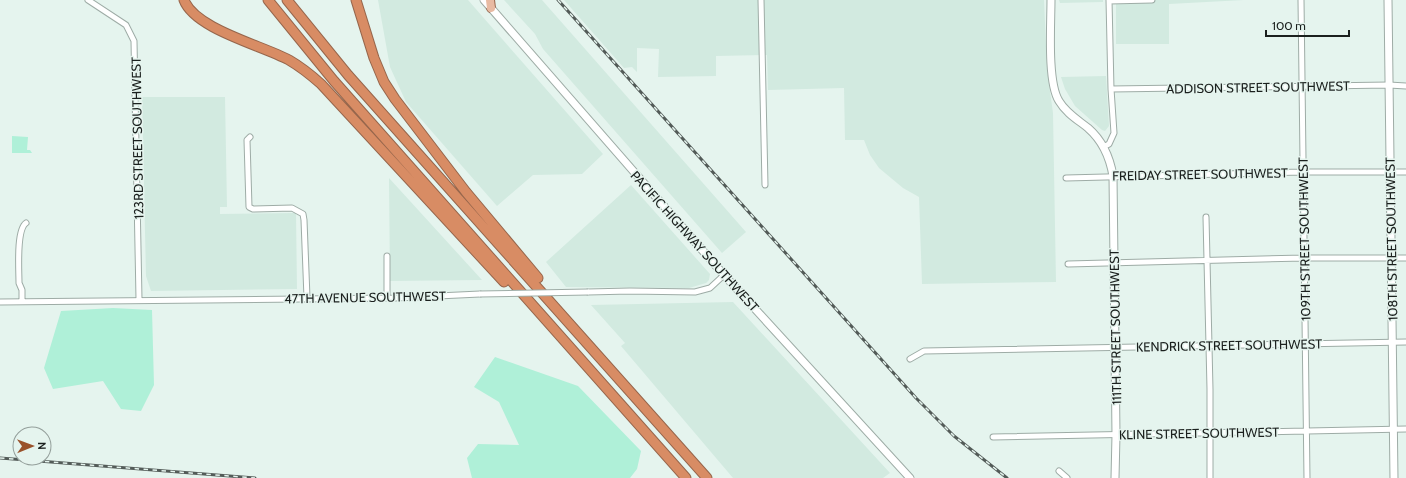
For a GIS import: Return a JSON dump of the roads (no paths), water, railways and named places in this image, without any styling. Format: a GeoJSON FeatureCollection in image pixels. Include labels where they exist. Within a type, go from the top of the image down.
{"type":"FeatureCollection","features":[{"type":"Feature","properties":{"kind":"highway"},"geometry":{"type":"LineString","coordinates":[[184,0],[191,13],[207,24],[288,60],[321,84],[486,263],[542,316]]}},
{"type":"Feature","properties":{"kind":"highway"},"geometry":{"type":"LineString","coordinates":[[268,0],[334,81],[686,478]]}},
{"type":"Feature","properties":{"kind":"highway"},"geometry":{"type":"LineString","coordinates":[[287,0],[348,75],[707,478]]}},
{"type":"Feature","properties":{"kind":"highway"},"geometry":{"type":"LineString","coordinates":[[356,0],[374,58],[384,82],[395,99],[466,192],[540,281],[561,313]]}},
{"type":"Feature","properties":{"kind":"street","name":"123RD STREET SOUTHWEST"},"geometry":{"type":"LineString","coordinates":[[88,0],[126,25],[134,41],[140,299]]}},
{"type":"Feature","properties":{"kind":"street","name":"PACIFIC HIGHWAY SOUTHWEST"},"geometry":{"type":"LineString","coordinates":[[484,0],[490,4],[724,275],[910,478]]}},
{"type":"Feature","properties":{"kind":"street"},"geometry":{"type":"LineString","coordinates":[[761,0],[765,185]]}},
{"type":"Feature","properties":{"kind":"street","name":"111TH STREET SOUTHWEST"},"geometry":{"type":"LineString","coordinates":[[1051,0],[1053,78],[1056,95],[1062,106],[1094,134],[1103,147],[1110,162],[1113,176],[1116,435],[1115,478]]}},
{"type":"Feature","properties":{"kind":"street"},"geometry":{"type":"LineString","coordinates":[[1103,147],[1109,144],[1114,133],[1111,89],[1109,1],[1152,0]]}},
{"type":"Feature","properties":{"kind":"street","name":"109TH STREET SOUTHWEST"},"geometry":{"type":"LineString","coordinates":[[1301,0],[1307,478]]}},
{"type":"Feature","properties":{"kind":"street","name":"108TH STREET SOUTHWEST"},"geometry":{"type":"LineString","coordinates":[[1388,0],[1394,478]]}},
{"type":"Feature","properties":{"kind":"street","name":"ADDISON STREET SOUTHWEST"},"geometry":{"type":"LineString","coordinates":[[1111,89],[1406,86]]}},
{"type":"Feature","properties":{"kind":"street"},"geometry":{"type":"LineString","coordinates":[[250,137],[247,140],[248,203],[250,208],[292,208],[301,212],[304,220],[307,298]]}},
{"type":"Feature","properties":{"kind":"street","name":"FREIDAY STREET SOUTHWEST"},"geometry":{"type":"LineString","coordinates":[[1066,178],[1303,172],[1406,172]]}},
{"type":"Feature","properties":{"kind":"street"},"geometry":{"type":"LineString","coordinates":[[1206,217],[1210,478]]}},
{"type":"Feature","properties":{"kind":"street"},"geometry":{"type":"LineString","coordinates":[[22,301],[22,290],[19,283],[20,237],[21,229],[26,223]]}},
{"type":"Feature","properties":{"kind":"street"},"geometry":{"type":"LineString","coordinates":[[387,256],[387,298]]}},
{"type":"Feature","properties":{"kind":"street"},"geometry":{"type":"LineString","coordinates":[[1068,264],[1304,258],[1406,258]]}},
{"type":"Feature","properties":{"kind":"street","name":"47TH AVENUE SOUTHWEST"},"geometry":{"type":"LineString","coordinates":[[0,302],[140,299],[387,298],[480,294],[630,291],[695,292],[710,288],[724,275]]}},
{"type":"Feature","properties":{"kind":"street","name":"KENDRICK STREET SOUTHWEST"},"geometry":{"type":"LineString","coordinates":[[910,358],[924,352],[1406,342]]}},
{"type":"Feature","properties":{"kind":"street","name":"KLINE STREET SOUTHWEST"},"geometry":{"type":"LineString","coordinates":[[993,437],[1406,429]]}},
{"type":"Feature","properties":{"kind":"street"},"geometry":{"type":"LineString","coordinates":[[1059,471],[1067,478]]}},
{"type":"Feature","properties":{"kind":"railway"},"geometry":{"type":"LineString","coordinates":[[558,0],[916,398],[954,436],[1007,478]]}},
{"type":"Feature","properties":{"kind":"railway"},"geometry":{"type":"LineString","coordinates":[[0,458],[255,478]]}}]}
